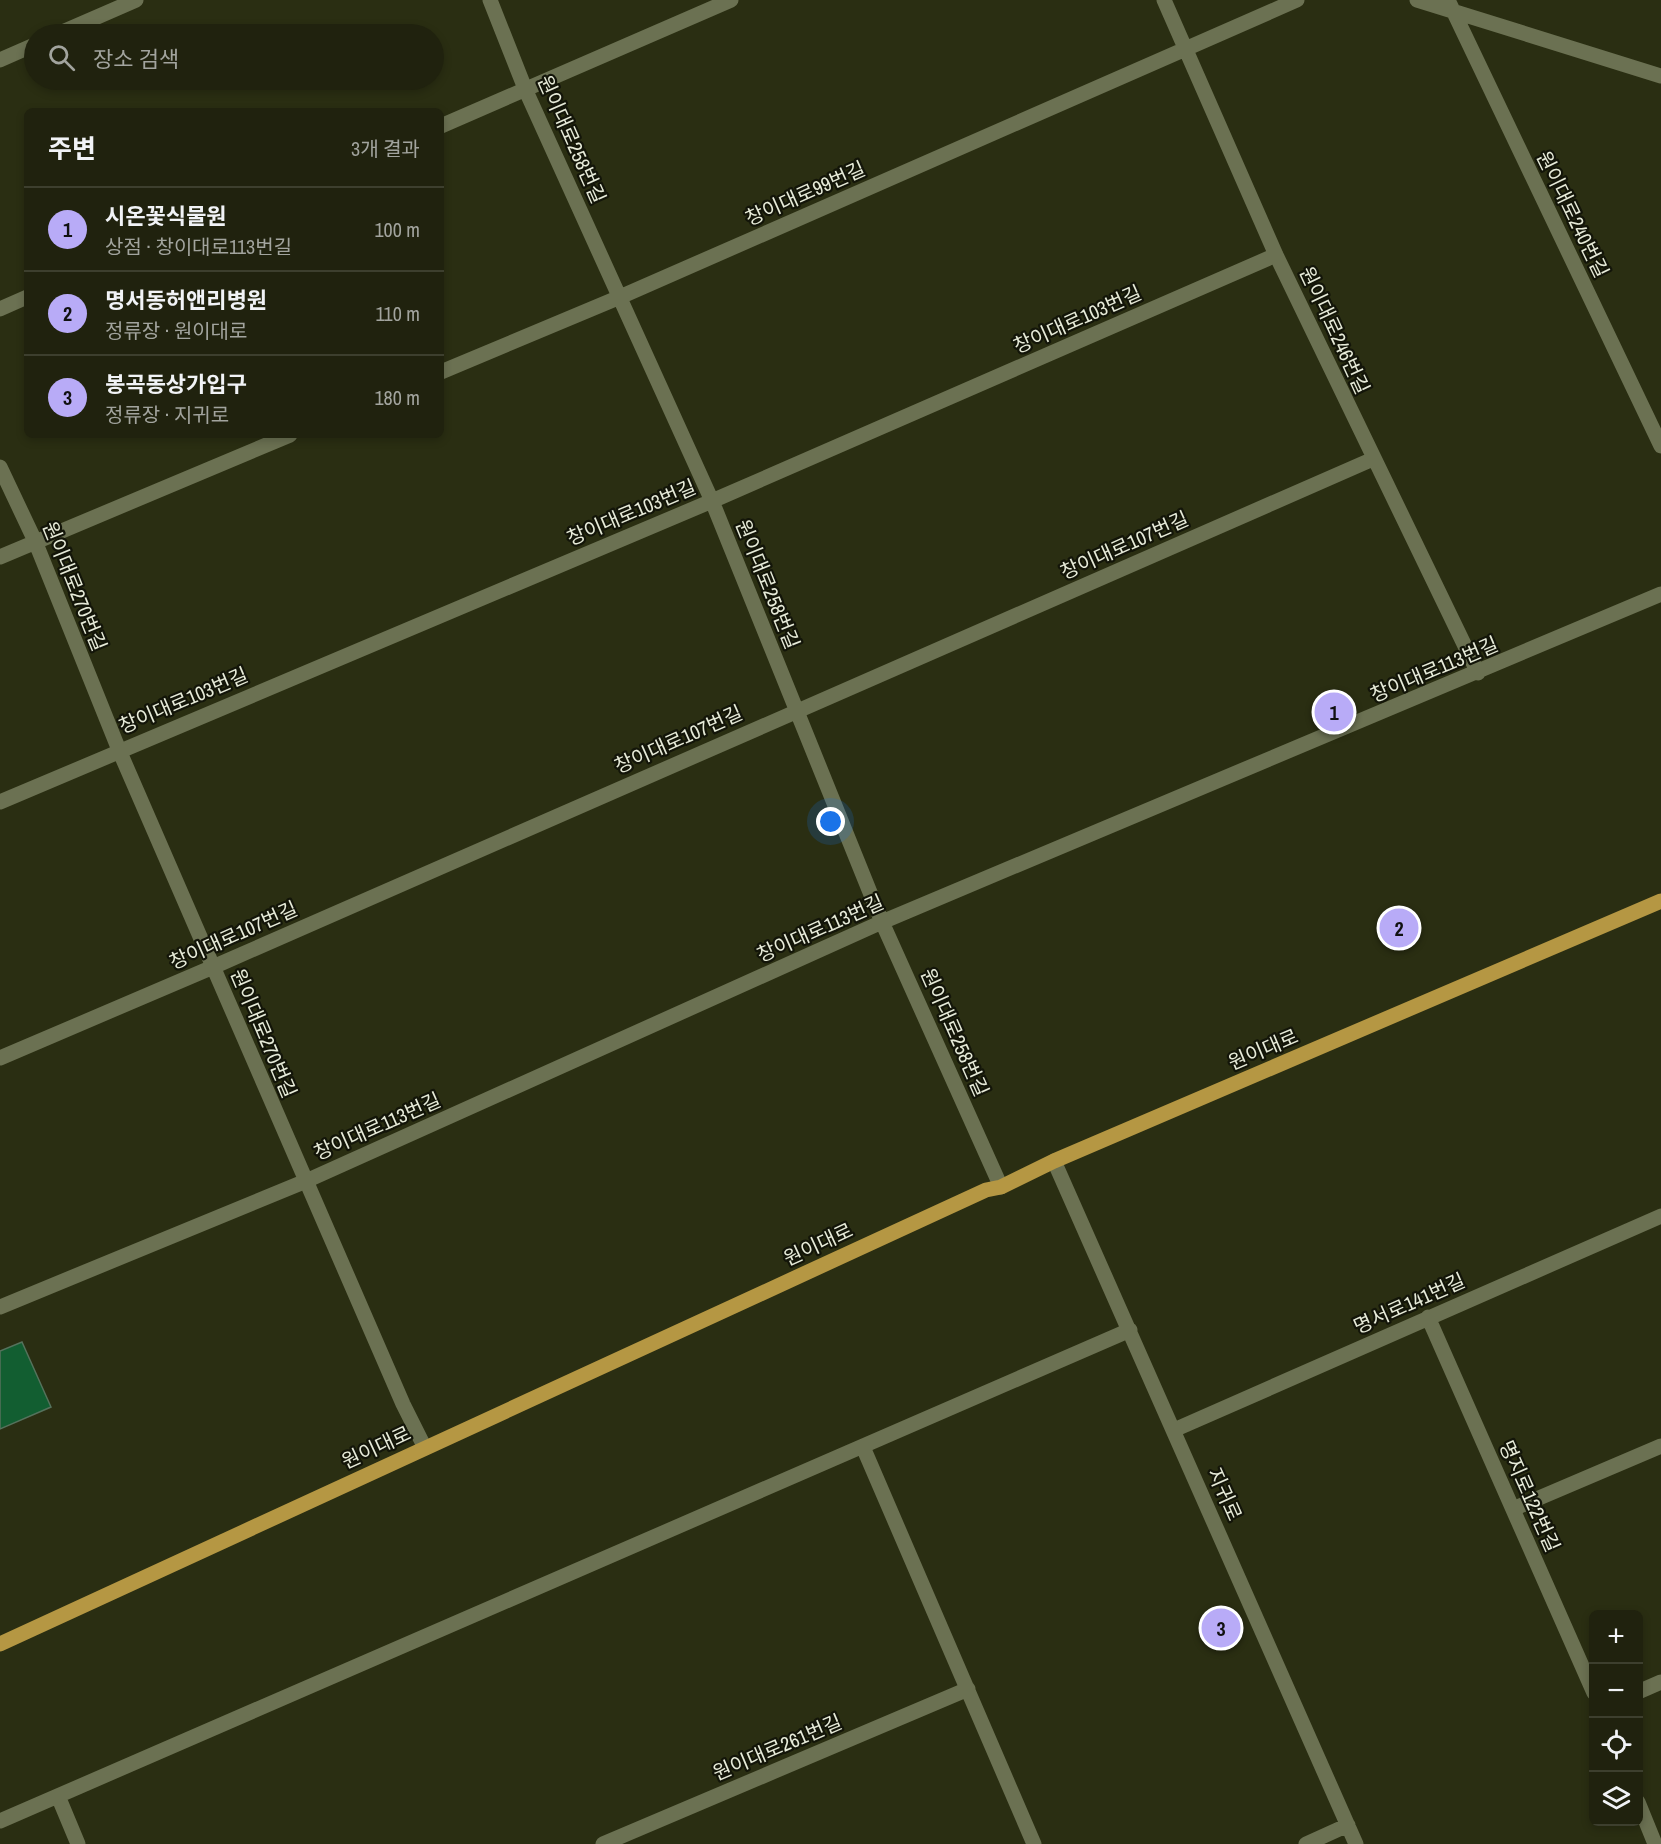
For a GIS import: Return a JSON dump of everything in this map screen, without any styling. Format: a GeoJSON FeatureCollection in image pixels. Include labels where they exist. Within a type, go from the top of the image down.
{"type":"FeatureCollection","features":[{"type":"Feature","properties":{"kind":"main road","name":"원이대로"},"geometry":{"type":"LineString","coordinates":[[0,1644],[986,1190],[1001,1187],[1054,1161],[1661,901]]}},
{"type":"Feature","properties":{"kind":"street"},"geometry":{"type":"LineString","coordinates":[[81,24],[136,0]]}},
{"type":"Feature","properties":{"kind":"street","name":"원이대로258번길"},"geometry":{"type":"LineString","coordinates":[[490,0],[526,91],[712,501],[882,922],[1001,1187]]}},
{"type":"Feature","properties":{"kind":"street"},"geometry":{"type":"LineString","coordinates":[[444,125],[731,0]]}},
{"type":"Feature","properties":{"kind":"street","name":"원이대로246번길"},"geometry":{"type":"LineString","coordinates":[[1164,0],[1276,255],[1478,673]]}},
{"type":"Feature","properties":{"kind":"street","name":"창이대로99번길"},"geometry":{"type":"LineString","coordinates":[[444,371],[620,297],[1298,0]]}},
{"type":"Feature","properties":{"kind":"street"},"geometry":{"type":"LineString","coordinates":[[1418,0],[1450,5],[1661,76]]}},
{"type":"Feature","properties":{"kind":"street","name":"원이대로240번길"},"geometry":{"type":"LineString","coordinates":[[1450,5],[1661,446]]}},
{"type":"Feature","properties":{"kind":"street"},"geometry":{"type":"LineString","coordinates":[[0,60],[24,49]]}},
{"type":"Feature","properties":{"kind":"street","name":"창이대로103번길"},"geometry":{"type":"LineString","coordinates":[[0,802],[118,750],[712,501],[1276,255]]}},
{"type":"Feature","properties":{"kind":"street"},"geometry":{"type":"LineString","coordinates":[[0,309],[24,298]]}},
{"type":"Feature","properties":{"kind":"street"},"geometry":{"type":"LineString","coordinates":[[0,556],[283,438]]}},
{"type":"Feature","properties":{"kind":"street","name":"창이대로107번길"},"geometry":{"type":"LineString","coordinates":[[0,1058],[1373,459]]}},
{"type":"Feature","properties":{"kind":"street","name":"원이대로270번길"},"geometry":{"type":"LineString","coordinates":[[0,466],[35,541],[118,750],[403,1404],[425,1448]]}},
{"type":"Feature","properties":{"kind":"street","name":"창이대로113번길"},"geometry":{"type":"LineString","coordinates":[[0,1307],[306,1181],[882,922],[1661,594]]}},
{"type":"Feature","properties":{"kind":"street","name":"지귀로"},"geometry":{"type":"LineString","coordinates":[[1054,1161],[1356,1844]]}},
{"type":"Feature","properties":{"kind":"street","name":"명서로141번길"},"geometry":{"type":"LineString","coordinates":[[1174,1430],[1661,1216]]}},
{"type":"Feature","properties":{"kind":"street","name":"명지로122번길"},"geometry":{"type":"LineString","coordinates":[[1428,1317],[1589,1684]]}},
{"type":"Feature","properties":{"kind":"street"},"geometry":{"type":"LineString","coordinates":[[0,1821],[1130,1330]]}},
{"type":"Feature","properties":{"kind":"street"},"geometry":{"type":"LineString","coordinates":[[1513,1509],[1661,1446]]}},
{"type":"Feature","properties":{"kind":"street"},"geometry":{"type":"LineString","coordinates":[[863,1447],[1034,1844]]}},
{"type":"Feature","properties":{"kind":"street"},"geometry":{"type":"LineString","coordinates":[[1643,1690],[1661,1682]]}},
{"type":"Feature","properties":{"kind":"street","name":"원이대로261번길"},"geometry":{"type":"LineString","coordinates":[[603,1844],[968,1689]]}},
{"type":"Feature","properties":{"kind":"street"},"geometry":{"type":"LineString","coordinates":[[58,1796],[78,1844]]}},
{"type":"Feature","properties":{"kind":"street"},"geometry":{"type":"LineString","coordinates":[[1643,1814],[1656,1844]]}},
{"type":"Feature","properties":{"kind":"street"},"geometry":{"type":"LineString","coordinates":[[1306,1844],[1348,1825]]}},
{"type":"Feature","properties":{"kind":"building"},"geometry":{"type":"Polygon","coordinates":[[[22,1342],[51,1407],[0,1429],[0,1351],[22,1342]]]}},
{"type":"Feature","properties":{"kind":"place","name":"시온꽃식물원"},"geometry":{"type":"Point","coordinates":[1334,712]}},
{"type":"Feature","properties":{"kind":"place","name":"명서동허앤리병원"},"geometry":{"type":"Point","coordinates":[1399,928]}},
{"type":"Feature","properties":{"kind":"place","name":"봉곡동상가입구"},"geometry":{"type":"Point","coordinates":[1221,1628]}}]}
